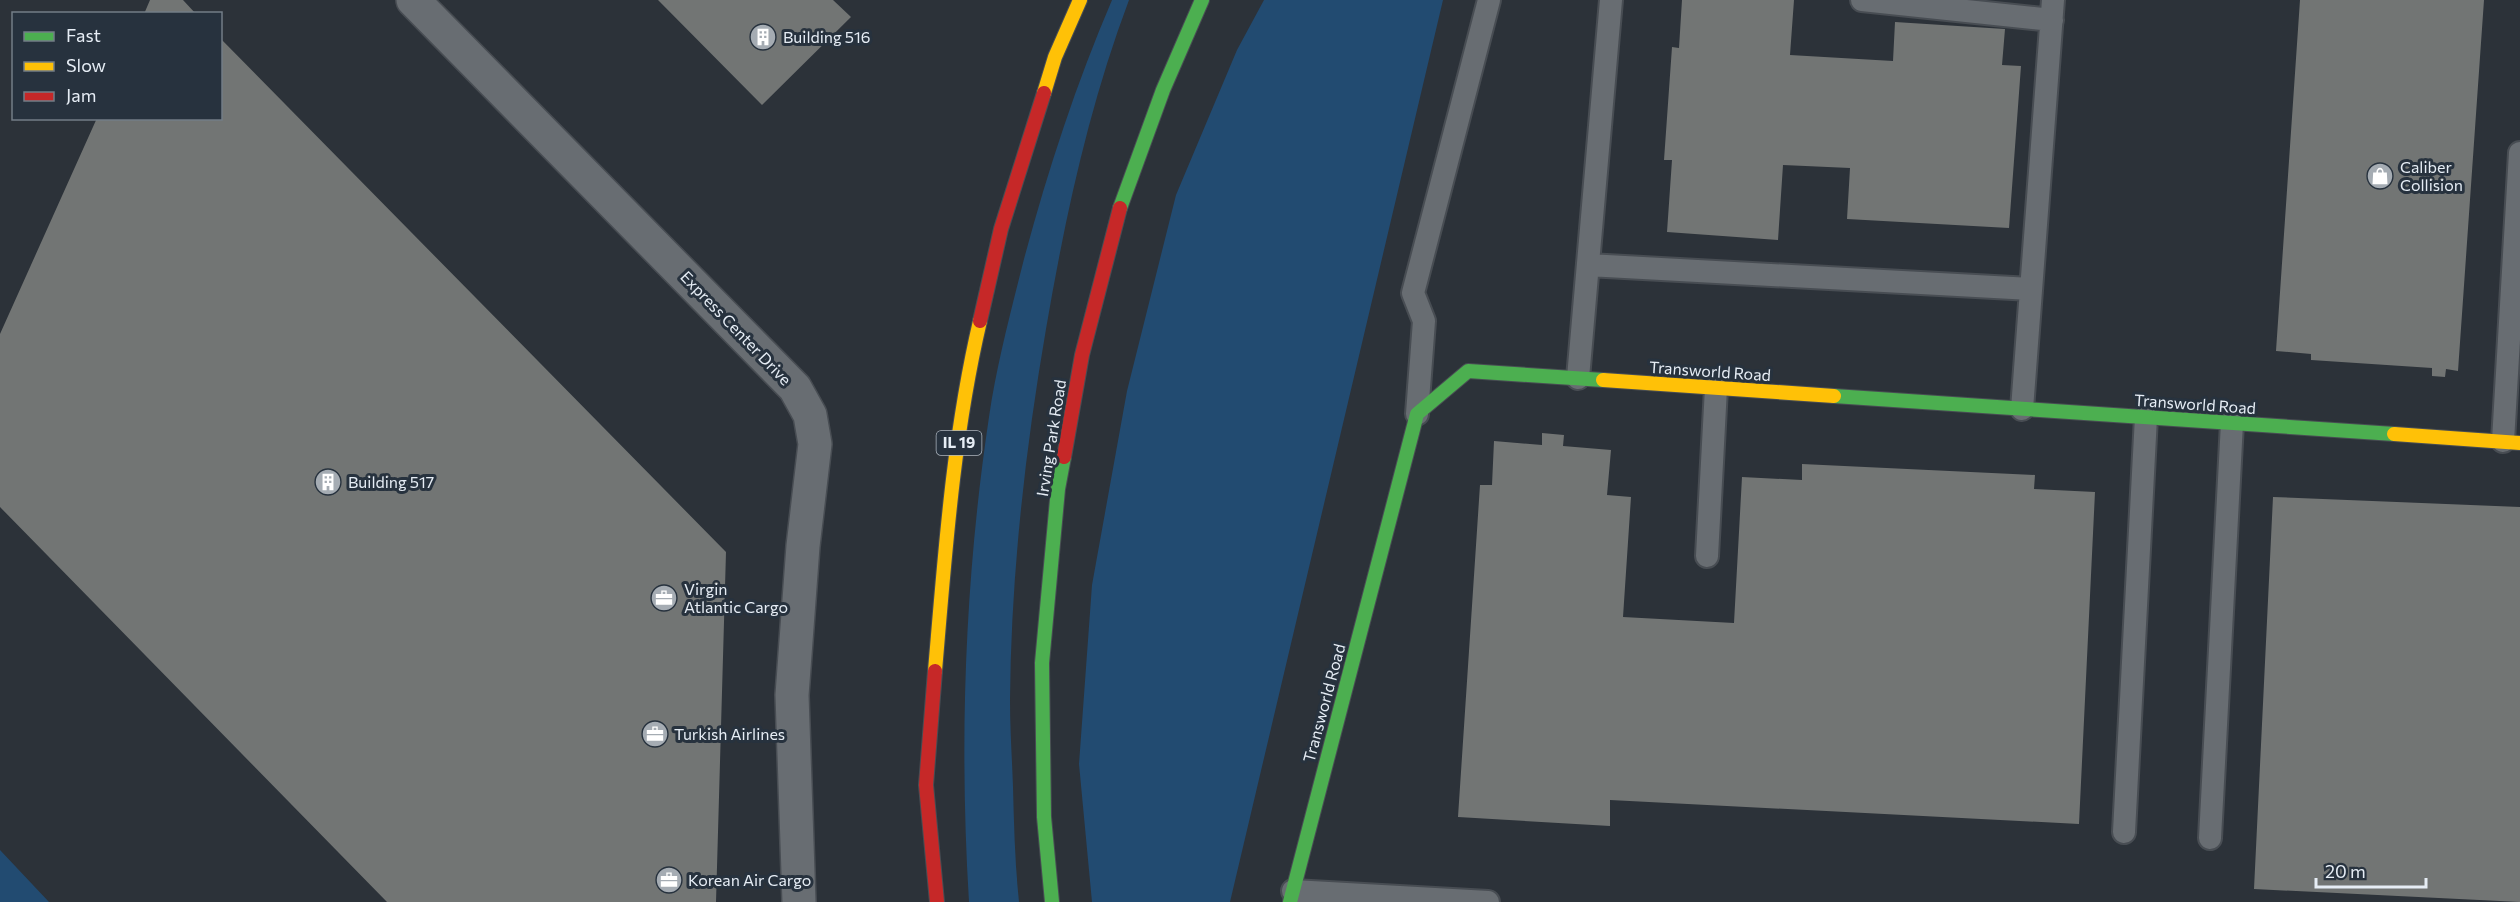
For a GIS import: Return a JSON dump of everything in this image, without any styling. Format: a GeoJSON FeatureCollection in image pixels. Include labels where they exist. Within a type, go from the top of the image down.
{"type":"FeatureCollection","features":[{"type":"Feature","properties":{"kind":"main road","name":"IL 19"},"geometry":{"type":"LineString","coordinates":[[937,902],[926,785],[948,519],[972,355],[1001,229],[1055,57],[1080,0]]}},
{"type":"Feature","properties":{"kind":"main road","name":"Irving Park Road"},"geometry":{"type":"LineString","coordinates":[[1052,902],[1044,817],[1042,663],[1058,489],[1082,355],[1120,204],[1163,90],[1202,0]]}},
{"type":"Feature","properties":{"kind":"main road","name":"Transworld Road"},"geometry":{"type":"LineString","coordinates":[[1291,896],[1417,414],[1468,371],[2511,442]]}},
{"type":"Feature","properties":{"kind":"street","name":"Express Center Drive"},"geometry":{"type":"LineString","coordinates":[[413,0],[795,388],[810,415],[815,444],[803,546],[792,695],[799,902]]}},
{"type":"Feature","properties":{"kind":"lane"},"geometry":{"type":"LineString","coordinates":[[1417,414],[1424,321],[1413,293],[1489,0]]}},
{"type":"Feature","properties":{"kind":"lane"},"geometry":{"type":"LineString","coordinates":[[1578,378],[1611,0]]}},
{"type":"Feature","properties":{"kind":"lane"},"geometry":{"type":"LineString","coordinates":[[1862,0],[2053,10],[2022,409]]}},
{"type":"Feature","properties":{"kind":"lane"},"geometry":{"type":"LineString","coordinates":[[2511,442],[2520,153]]}},
{"type":"Feature","properties":{"kind":"lane"},"geometry":{"type":"LineString","coordinates":[[1588,265],[2031,290]]}},
{"type":"Feature","properties":{"kind":"lane"},"geometry":{"type":"LineString","coordinates":[[1707,556],[1716,388]]}},
{"type":"Feature","properties":{"kind":"lane"},"geometry":{"type":"LineString","coordinates":[[2124,832],[2146,417]]}},
{"type":"Feature","properties":{"kind":"lane"},"geometry":{"type":"LineString","coordinates":[[2210,838],[2232,423]]}},
{"type":"Feature","properties":{"kind":"lane"},"geometry":{"type":"LineString","coordinates":[[1291,896],[1488,902]]}},
{"type":"Feature","properties":{"kind":"shaded area"},"geometry":{"type":"Polygon","coordinates":[[[1112,0],[1129,0],[1090,121],[1070,204],[1038,375],[1020,514],[1013,607],[1010,700],[1019,902],[969,902],[965,780],[966,659],[974,538],[989,417],[1009,318],[1043,193],[1063,128],[1112,0]]]}},
{"type":"Feature","properties":{"kind":"shaded area"},"geometry":{"type":"Polygon","coordinates":[[[1264,0],[1443,0],[1230,902],[1092,902],[1079,764],[1092,585],[1127,391],[1176,195],[1237,50],[1264,0]]]}},
{"type":"Feature","properties":{"kind":"shaded area"},"geometry":{"type":"Polygon","coordinates":[[[0,850],[49,902],[0,902],[0,850]]]}},
{"type":"Feature","properties":{"kind":"building"},"geometry":{"type":"Polygon","coordinates":[[[150,0],[183,0],[194,12],[145,12],[150,0]]]}},
{"type":"Feature","properties":{"kind":"building","name":"Building 516"},"geometry":{"type":"Polygon","coordinates":[[[658,0],[833,0],[851,17],[762,105],[658,0]]]}},
{"type":"Feature","properties":{"kind":"building"},"geometry":{"type":"Polygon","coordinates":[[[1682,0],[1794,0],[1790,55],[1893,61],[1895,22],[2005,29],[2002,65],[2021,66],[2009,228],[1847,219],[1850,168],[1783,165],[1778,240],[1667,232],[1672,160],[1664,160],[1672,47],[1679,48],[1682,0]]]}},
{"type":"Feature","properties":{"kind":"building","name":"Caliber Collision"},"geometry":{"type":"Polygon","coordinates":[[[2300,0],[2484,0],[2458,371],[2446,369],[2445,377],[2432,376],[2432,368],[2311,360],[2311,354],[2276,351],[2300,0]]]}},
{"type":"Feature","properties":{"kind":"building","name":"Building 517"},"geometry":{"type":"Polygon","coordinates":[[[222,40],[726,552],[716,902],[387,902],[0,507],[0,334],[96,120],[222,120],[222,40]]]}},
{"type":"Feature","properties":{"kind":"building"},"geometry":{"type":"Polygon","coordinates":[[[1542,433],[1564,435],[1563,446],[1611,450],[1607,495],[1631,497],[1623,617],[1734,623],[1742,477],[1802,480],[1802,464],[2035,475],[2034,489],[2095,492],[2079,824],[1610,800],[1610,826],[1458,817],[1480,485],[1492,485],[1494,441],[1542,445],[1542,433]]]}},
{"type":"Feature","properties":{"kind":"building"},"geometry":{"type":"Polygon","coordinates":[[[2273,497],[2520,507],[2520,902],[2254,889],[2273,497]]]}},
{"type":"Feature","properties":{"kind":"traffic: fast"},"geometry":{"type":"LineString","coordinates":[[1120,208],[1163,90],[1202,0]]}},
{"type":"Feature","properties":{"kind":"traffic: fast"},"geometry":{"type":"LineString","coordinates":[[1290,902],[1417,414],[1468,371],[1603,380]]}},
{"type":"Feature","properties":{"kind":"traffic: fast"},"geometry":{"type":"LineString","coordinates":[[1834,396],[2394,434]]}},
{"type":"Feature","properties":{"kind":"traffic: fast"},"geometry":{"type":"LineString","coordinates":[[1052,902],[1044,817],[1042,663],[1058,489],[1064,457]]}},
{"type":"Feature","properties":{"kind":"traffic: slow"},"geometry":{"type":"LineString","coordinates":[[1044,93],[1055,57],[1080,0]]}},
{"type":"Feature","properties":{"kind":"traffic: slow"},"geometry":{"type":"LineString","coordinates":[[935,671],[957,451],[980,321]]}},
{"type":"Feature","properties":{"kind":"traffic: slow"},"geometry":{"type":"LineString","coordinates":[[1603,380],[1834,396]]}},
{"type":"Feature","properties":{"kind":"traffic: slow"},"geometry":{"type":"LineString","coordinates":[[2394,434],[2520,443]]}},
{"type":"Feature","properties":{"kind":"traffic: jam"},"geometry":{"type":"LineString","coordinates":[[980,321],[1001,229],[1044,93]]}},
{"type":"Feature","properties":{"kind":"traffic: jam"},"geometry":{"type":"LineString","coordinates":[[1064,457],[1082,355],[1120,208]]}},
{"type":"Feature","properties":{"kind":"traffic: jam"},"geometry":{"type":"LineString","coordinates":[[935,671],[926,785],[937,902]]}},
{"type":"Feature","properties":{"kind":"place","name":"Building 516"},"geometry":{"type":"Point","coordinates":[763,37]}},
{"type":"Feature","properties":{"kind":"place","name":"Caliber Collision"},"geometry":{"type":"Point","coordinates":[2380,176]}},
{"type":"Feature","properties":{"kind":"place","name":"Building 517"},"geometry":{"type":"Point","coordinates":[328,482]}},
{"type":"Feature","properties":{"kind":"place","name":"Virgin Atlantic Cargo"},"geometry":{"type":"Point","coordinates":[664,598]}},
{"type":"Feature","properties":{"kind":"place","name":"Turkish Airlines"},"geometry":{"type":"Point","coordinates":[655,734]}},
{"type":"Feature","properties":{"kind":"place","name":"Korean Air Cargo"},"geometry":{"type":"Point","coordinates":[669,880]}}]}
